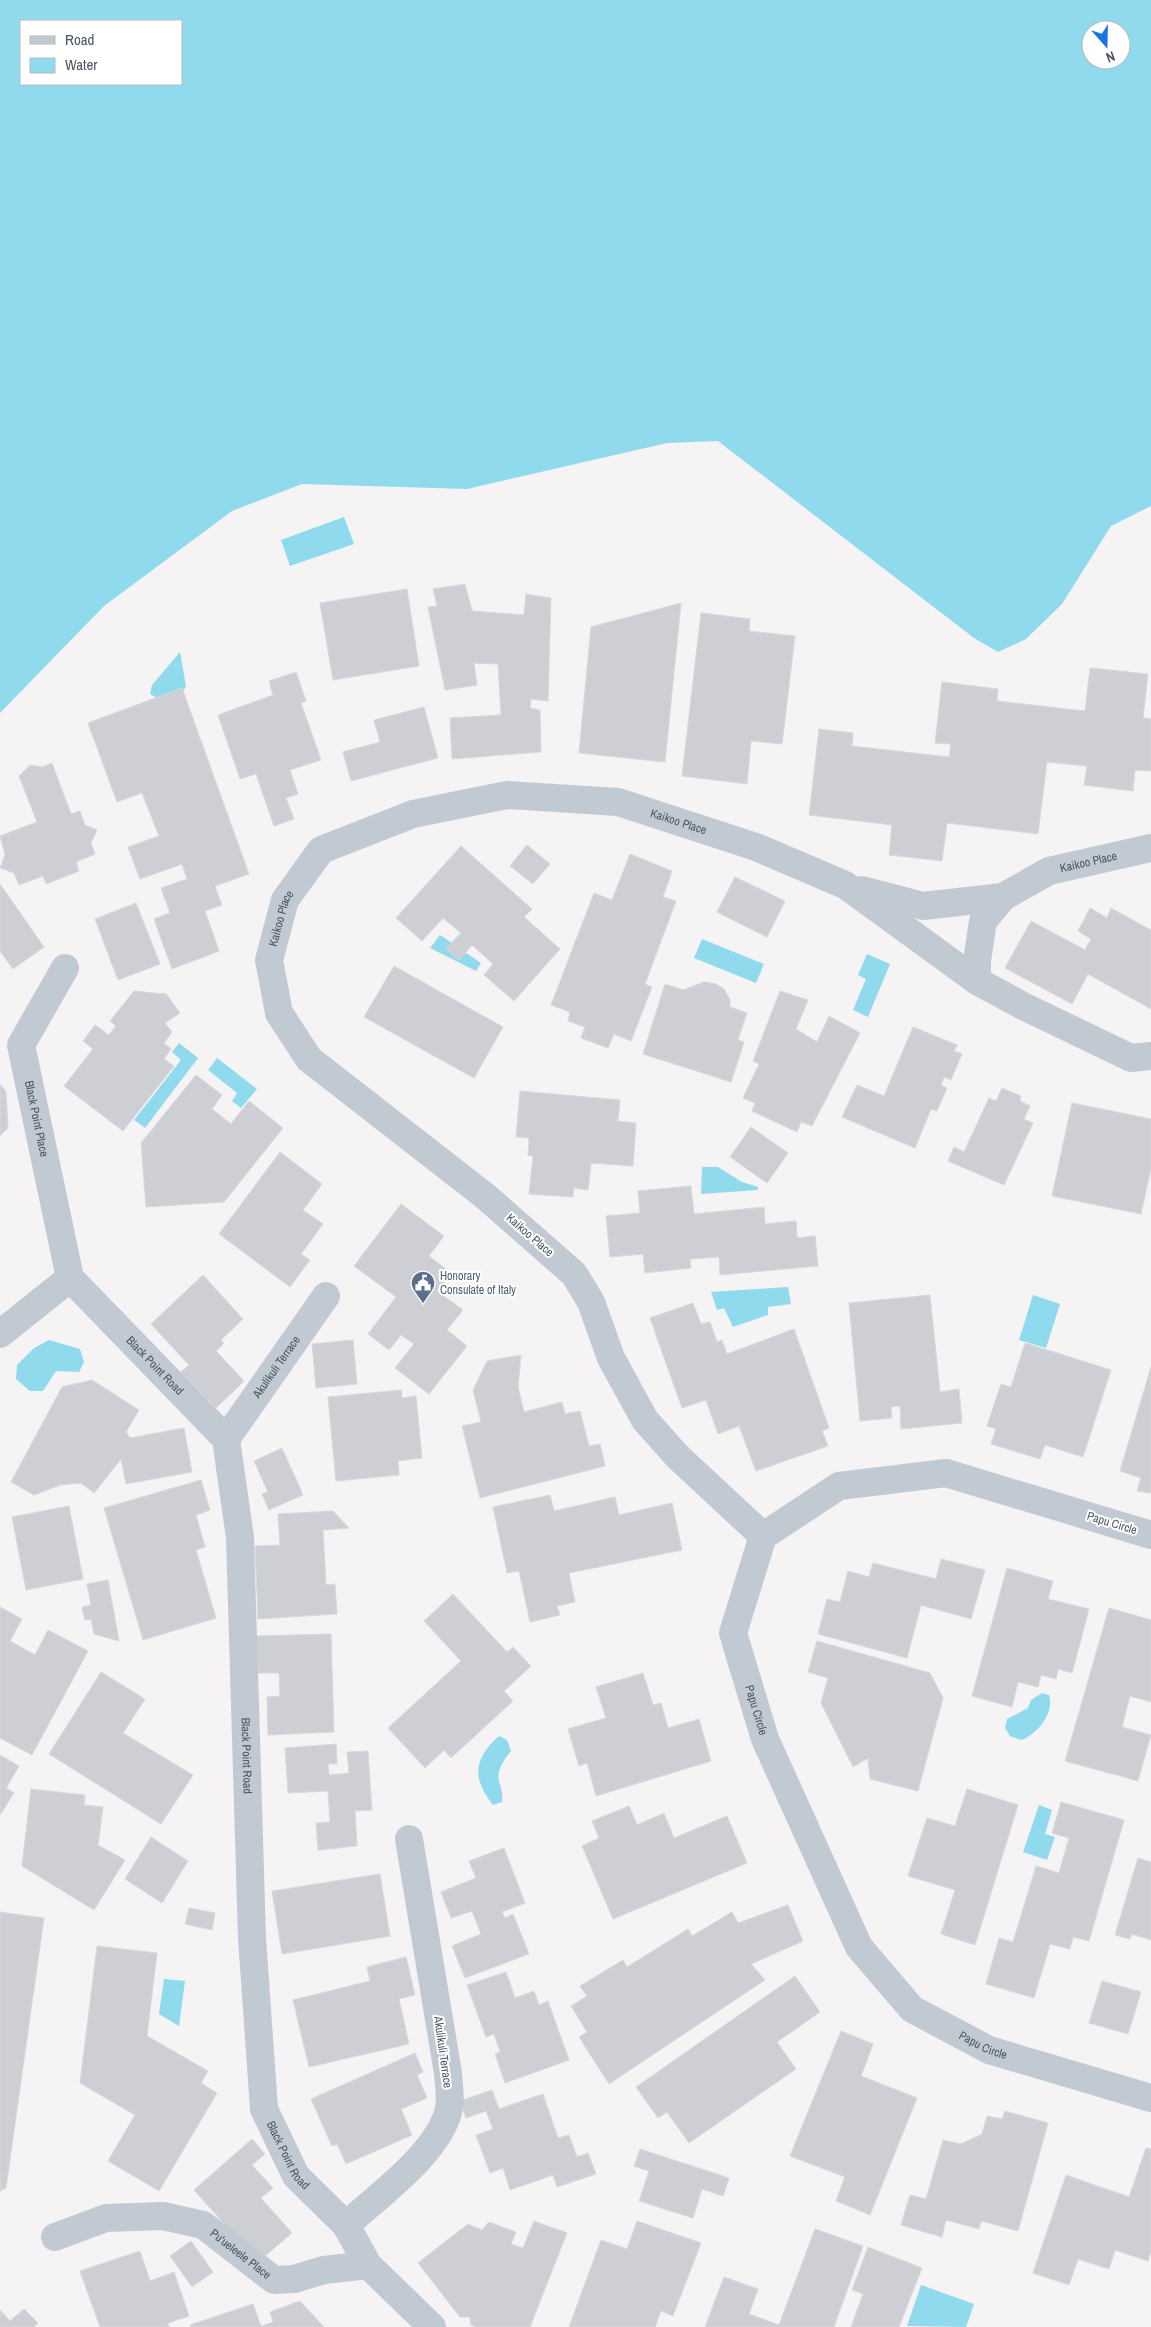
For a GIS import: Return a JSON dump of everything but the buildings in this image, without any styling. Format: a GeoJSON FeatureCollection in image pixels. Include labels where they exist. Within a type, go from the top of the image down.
{"type":"FeatureCollection","features":[{"type":"Feature","properties":{"kind":"street","name":"Kaikoo Place"},"geometry":{"type":"LineString","coordinates":[[763,1536],[677,1456],[645,1420],[611,1358],[591,1302],[574,1274],[486,1196],[309,1059],[279,1013],[269,960],[285,900],[320,850],[413,814],[507,795],[618,802],[756,847],[845,885],[977,981],[1025,1007],[1131,1058],[1151,1056]]}},
{"type":"Feature","properties":{"kind":"street","name":"Kaikoo Place"},"geometry":{"type":"LineString","coordinates":[[977,981],[977,961],[983,920],[1003,897],[1049,871],[1151,848]]}},
{"type":"Feature","properties":{"kind":"street"},"geometry":{"type":"LineString","coordinates":[[845,885],[923,906],[1003,897]]}},
{"type":"Feature","properties":{"kind":"street","name":"Black Point Place"},"geometry":{"type":"LineString","coordinates":[[65,968],[21,1045],[70,1278]]}},
{"type":"Feature","properties":{"kind":"street"},"geometry":{"type":"LineString","coordinates":[[0,1334],[70,1278]]}},
{"type":"Feature","properties":{"kind":"street","name":"Black Point Road"},"geometry":{"type":"LineString","coordinates":[[70,1278],[226,1439],[240,1538],[252,1938],[264,2109],[296,2176],[346,2225],[368,2265],[432,2327]]}},
{"type":"Feature","properties":{"kind":"street","name":"Akulikuli Terrace"},"geometry":{"type":"LineString","coordinates":[[226,1439],[326,1296]]}},
{"type":"Feature","properties":{"kind":"street","name":"Papu Circle"},"geometry":{"type":"LineString","coordinates":[[1151,1535],[946,1473],[839,1486],[763,1536],[733,1633],[765,1740],[858,1947],[912,2009],[989,2050],[1151,2098]]}},
{"type":"Feature","properties":{"kind":"street","name":"Akulikuli Terrace"},"geometry":{"type":"LineString","coordinates":[[346,2225],[415,2162],[438,2138],[450,2108],[448,2073],[409,1840]]}},
{"type":"Feature","properties":{"kind":"street","name":"Pu'ueleele Place"},"geometry":{"type":"LineString","coordinates":[[55,2237],[106,2218],[163,2216],[203,2225],[274,2280],[294,2279],[324,2270],[368,2265]]}},
{"type":"Feature","properties":{"kind":"water"},"geometry":{"type":"Polygon","coordinates":[[[0,0],[1151,0],[1151,506],[1111,526],[1062,604],[1026,639],[998,652],[974,638],[718,441],[667,443],[467,489],[302,484],[232,511],[104,606],[0,713],[0,0]]]}},
{"type":"Feature","properties":{"kind":"water"},"geometry":{"type":"Polygon","coordinates":[[[344,517],[354,544],[290,566],[281,540],[344,517]]]}},
{"type":"Feature","properties":{"kind":"water"},"geometry":{"type":"Polygon","coordinates":[[[180,652],[186,686],[182,694],[157,698],[150,694],[152,685],[180,652]]]}},
{"type":"Feature","properties":{"kind":"water"},"geometry":{"type":"Polygon","coordinates":[[[440,935],[481,963],[476,971],[430,948],[440,935]]]}},
{"type":"Feature","properties":{"kind":"water"},"geometry":{"type":"Polygon","coordinates":[[[702,939],[764,964],[756,983],[694,958],[702,939]]]}},
{"type":"Feature","properties":{"kind":"water"},"geometry":{"type":"Polygon","coordinates":[[[867,954],[890,964],[868,1017],[853,1010],[866,979],[858,975],[867,954]]]}},
{"type":"Feature","properties":{"kind":"water"},"geometry":{"type":"Polygon","coordinates":[[[179,1043],[198,1058],[145,1128],[134,1120],[181,1060],[172,1052],[179,1043]]]}},
{"type":"Feature","properties":{"kind":"water"},"geometry":{"type":"Polygon","coordinates":[[[217,1058],[257,1089],[241,1108],[232,1101],[237,1093],[208,1070],[217,1058]]]}},
{"type":"Feature","properties":{"kind":"water"},"geometry":{"type":"Polygon","coordinates":[[[702,1167],[718,1167],[742,1182],[758,1187],[758,1190],[701,1194],[702,1167]]]}},
{"type":"Feature","properties":{"kind":"water"},"geometry":{"type":"Polygon","coordinates":[[[788,1287],[791,1304],[768,1307],[768,1315],[733,1327],[724,1308],[717,1310],[711,1292],[788,1287]]]}},
{"type":"Feature","properties":{"kind":"water"},"geometry":{"type":"Polygon","coordinates":[[[1033,1295],[1060,1304],[1046,1348],[1019,1340],[1033,1295]]]}},
{"type":"Feature","properties":{"kind":"water"},"geometry":{"type":"Polygon","coordinates":[[[49,1340],[80,1349],[84,1362],[79,1372],[56,1371],[43,1391],[30,1391],[16,1379],[17,1365],[34,1348],[49,1340]]]}},
{"type":"Feature","properties":{"kind":"water"},"geometry":{"type":"Polygon","coordinates":[[[1042,1693],[1049,1695],[1050,1702],[1043,1722],[1033,1733],[1021,1740],[1010,1736],[1005,1728],[1007,1719],[1028,1708],[1031,1700],[1042,1693]]]}},
{"type":"Feature","properties":{"kind":"water"},"geometry":{"type":"Polygon","coordinates":[[[499,1736],[507,1740],[511,1751],[502,1765],[498,1777],[502,1802],[493,1805],[481,1786],[478,1769],[484,1753],[499,1736]]]}},
{"type":"Feature","properties":{"kind":"water"},"geometry":{"type":"Polygon","coordinates":[[[1039,1805],[1052,1810],[1045,1834],[1055,1837],[1047,1860],[1023,1852],[1039,1805]]]}},
{"type":"Feature","properties":{"kind":"water"},"geometry":{"type":"Polygon","coordinates":[[[164,1979],[185,1981],[179,2026],[159,2014],[164,1979]]]}},
{"type":"Feature","properties":{"kind":"water"},"geometry":{"type":"Polygon","coordinates":[[[921,2285],[974,2304],[966,2327],[907,2326],[921,2285]]]}},
{"type":"Feature","properties":{"kind":"place","name":"Honorary Consulate of Italy"},"geometry":{"type":"Point","coordinates":[423,1304]}}]}
